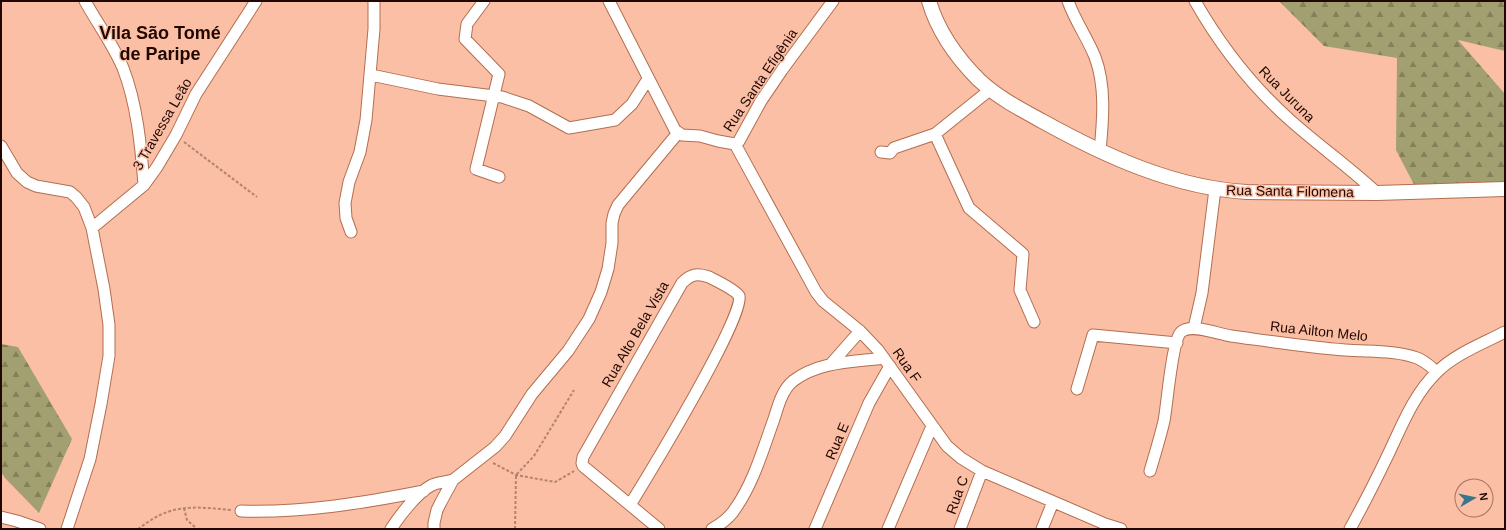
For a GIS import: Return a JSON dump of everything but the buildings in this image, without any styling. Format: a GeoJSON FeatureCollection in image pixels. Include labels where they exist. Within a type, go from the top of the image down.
{"type":"FeatureCollection","features":[{"type":"Feature","properties":{"kind":"main road","name":"Rua Santa Filomena"},"geometry":{"type":"LineString","coordinates":[[930,1],[941,31],[957,56],[980,81],[1009,103],[1100,151],[1198,186],[1254,192],[1377,192],[1505,189]]}},
{"type":"Feature","properties":{"kind":"street"},"geometry":{"type":"LineString","coordinates":[[85,1],[114,50],[128,84],[137,128],[144,185]]}},
{"type":"Feature","properties":{"kind":"street","name":"3 Travessa Leão"},"geometry":{"type":"LineString","coordinates":[[92,228],[144,185],[157,167],[176,135],[196,94],[256,1]]}},
{"type":"Feature","properties":{"kind":"street"},"geometry":{"type":"LineString","coordinates":[[351,232],[346,218],[345,203],[349,182],[360,152],[366,120],[371,75],[374,1]]}},
{"type":"Feature","properties":{"kind":"street"},"geometry":{"type":"LineString","coordinates":[[484,1],[466,24],[465,39],[499,74],[476,169],[499,177]]}},
{"type":"Feature","properties":{"kind":"street"},"geometry":{"type":"LineString","coordinates":[[434,529],[437,510],[454,480],[495,448],[505,436],[532,394],[568,351],[589,319],[601,292],[608,269],[612,243],[612,223],[618,204],[678,133],[670,123],[609,1]]}},
{"type":"Feature","properties":{"kind":"street","name":"Rua Santa Efigênia"},"geometry":{"type":"LineString","coordinates":[[678,133],[700,136],[734,144],[739,141],[761,102],[782,70],[833,1]]}},
{"type":"Feature","properties":{"kind":"street"},"geometry":{"type":"LineString","coordinates":[[1068,1],[1095,57],[1100,74],[1103,115],[1100,151]]}},
{"type":"Feature","properties":{"kind":"street","name":"Rua Juruna"},"geometry":{"type":"LineString","coordinates":[[1195,1],[1230,55],[1271,102],[1324,149],[1377,192]]}},
{"type":"Feature","properties":{"kind":"street"},"geometry":{"type":"LineString","coordinates":[[371,75],[431,88],[493,96],[515,101],[529,106],[569,128],[615,120],[632,104],[648,79]]}},
{"type":"Feature","properties":{"kind":"street"},"geometry":{"type":"LineString","coordinates":[[881,152],[890,153],[894,148],[935,134],[991,89]]}},
{"type":"Feature","properties":{"kind":"street"},"geometry":{"type":"LineString","coordinates":[[935,134],[969,208],[1023,254],[1020,290],[1034,322]]}},
{"type":"Feature","properties":{"kind":"street","name":"Rua F"},"geometry":{"type":"LineString","coordinates":[[734,144],[816,292],[823,301],[860,331],[878,350],[947,446],[961,458],[982,471],[1053,502],[1121,529]]}},
{"type":"Feature","properties":{"kind":"street"},"geometry":{"type":"LineString","coordinates":[[1,146],[17,173],[27,182],[36,186],[70,192],[84,207],[92,228],[104,289],[109,325],[109,356],[90,459],[67,529]]}},
{"type":"Feature","properties":{"kind":"street"},"geometry":{"type":"LineString","coordinates":[[1150,471],[1159,445],[1176,343],[1180,333],[1184,330],[1194,328],[1202,292],[1215,189]]}},
{"type":"Feature","properties":{"kind":"street","name":"Rua Alto Bela Vista"},"geometry":{"type":"LineString","coordinates":[[584,466],[582,463],[583,457],[682,283],[692,275],[700,274],[736,292],[740,301],[732,325],[685,412],[630,505]]}},
{"type":"Feature","properties":{"kind":"street","name":"Rua Ailton Melo"},"geometry":{"type":"LineString","coordinates":[[1194,328],[1275,342],[1403,355],[1418,358],[1437,372]]}},
{"type":"Feature","properties":{"kind":"street"},"geometry":{"type":"LineString","coordinates":[[831,364],[860,331]]}},
{"type":"Feature","properties":{"kind":"street"},"geometry":{"type":"LineString","coordinates":[[1350,529],[1414,403],[1437,372],[1454,359],[1505,332]]}},
{"type":"Feature","properties":{"kind":"street"},"geometry":{"type":"LineString","coordinates":[[1077,389],[1093,335],[1176,343]]}},
{"type":"Feature","properties":{"kind":"street"},"geometry":{"type":"LineString","coordinates":[[712,529],[735,510],[745,492],[757,466],[781,399],[787,388],[793,382],[805,374],[831,364],[887,362]]}},
{"type":"Feature","properties":{"kind":"street","name":"Rua E"},"geometry":{"type":"LineString","coordinates":[[815,529],[887,362]]}},
{"type":"Feature","properties":{"kind":"street"},"geometry":{"type":"LineString","coordinates":[[888,529],[932,426]]}},
{"type":"Feature","properties":{"kind":"street"},"geometry":{"type":"LineString","coordinates":[[584,466],[659,529]]}},
{"type":"Feature","properties":{"kind":"street","name":"Rua C"},"geometry":{"type":"LineString","coordinates":[[960,529],[982,471]]}},
{"type":"Feature","properties":{"kind":"street"},"geometry":{"type":"LineString","coordinates":[[392,529],[399,518],[424,491],[432,485],[454,480]]}},
{"type":"Feature","properties":{"kind":"street"},"geometry":{"type":"LineString","coordinates":[[241,511],[272,512],[307,510],[424,491]]}},
{"type":"Feature","properties":{"kind":"street"},"geometry":{"type":"LineString","coordinates":[[1042,529],[1053,502]]}},
{"type":"Feature","properties":{"kind":"street"},"geometry":{"type":"LineString","coordinates":[[1,517],[40,529]]}},
{"type":"Feature","properties":{"kind":"path"},"geometry":{"type":"LineString","coordinates":[[176,135],[256,197]]}},
{"type":"Feature","properties":{"kind":"path"},"geometry":{"type":"LineString","coordinates":[[515,529],[516,475],[534,456],[574,390]]}},
{"type":"Feature","properties":{"kind":"path"},"geometry":{"type":"LineString","coordinates":[[483,458],[516,475],[556,482],[584,466]]}},
{"type":"Feature","properties":{"kind":"path"},"geometry":{"type":"LineString","coordinates":[[184,508],[187,520],[197,529]]}},
{"type":"Feature","properties":{"kind":"path"},"geometry":{"type":"LineString","coordinates":[[138,529],[159,516],[173,510],[184,508],[208,508],[241,511]]}},
{"type":"Feature","properties":{"kind":"green space"},"geometry":{"type":"Polygon","coordinates":[[[1279,1],[1505,1],[1505,51],[1458,40],[1505,94],[1505,195],[1420,196],[1396,150],[1397,58],[1324,46],[1279,1]]]}},
{"type":"Feature","properties":{"kind":"green space"},"geometry":{"type":"Polygon","coordinates":[[[1,344],[18,347],[72,439],[39,513],[1,472],[1,344]]]}},
{"type":"Feature","properties":{"kind":"district","name":"Vila São Tomé de Paripe"},"geometry":{"type":"Point","coordinates":[160,43]}}]}
